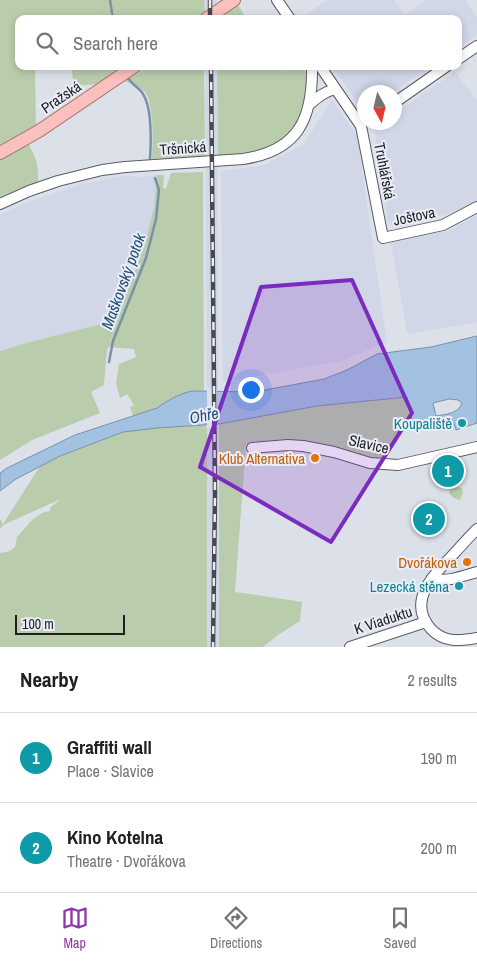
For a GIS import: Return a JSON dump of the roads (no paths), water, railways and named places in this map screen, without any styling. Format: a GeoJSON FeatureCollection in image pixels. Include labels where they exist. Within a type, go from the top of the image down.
{"type":"FeatureCollection","features":[{"type":"Feature","properties":{"kind":"main road"},"geometry":{"type":"LineString","coordinates":[[212,15],[234,0]]}},
{"type":"Feature","properties":{"kind":"main road","name":"Pražská"},"geometry":{"type":"LineString","coordinates":[[1,152],[39,130],[129,70]]}},
{"type":"Feature","properties":{"kind":"street"},"geometry":{"type":"LineString","coordinates":[[277,0],[287,15]]}},
{"type":"Feature","properties":{"kind":"street"},"geometry":{"type":"LineString","coordinates":[[462,56],[477,46]]}},
{"type":"Feature","properties":{"kind":"street","name":"Tršnická"},"geometry":{"type":"LineString","coordinates":[[0,204],[29,191],[65,179],[102,170],[243,159],[267,154],[283,146],[296,133],[303,121],[310,104],[312,70]]}},
{"type":"Feature","properties":{"kind":"street","name":"Truhlářská"},"geometry":{"type":"LineString","coordinates":[[323,70],[357,116]]}},
{"type":"Feature","properties":{"kind":"street"},"geometry":{"type":"LineString","coordinates":[[402,97],[441,70]]}},
{"type":"Feature","properties":{"kind":"street"},"geometry":{"type":"LineString","coordinates":[[310,104],[328,91],[335,89]]}},
{"type":"Feature","properties":{"kind":"street","name":"Truhlářská"},"geometry":{"type":"LineString","coordinates":[[364,130],[383,238]]}},
{"type":"Feature","properties":{"kind":"street","name":"Joštova"},"geometry":{"type":"LineString","coordinates":[[383,238],[443,226],[477,207]]}},
{"type":"Feature","properties":{"kind":"street","name":"Slavice"},"geometry":{"type":"LineString","coordinates":[[252,448],[288,445],[303,446],[334,452],[370,463],[398,465],[477,447]]}},
{"type":"Feature","properties":{"kind":"street"},"geometry":{"type":"LineString","coordinates":[[477,528],[426,585],[422,608],[426,622],[437,635],[447,640],[462,641],[477,638]]}},
{"type":"Feature","properties":{"kind":"street"},"geometry":{"type":"LineString","coordinates":[[432,578],[438,580],[449,579],[477,572]]}},
{"type":"Feature","properties":{"kind":"street","name":"K Viaduktu"},"geometry":{"type":"LineString","coordinates":[[350,647],[426,622]]}},
{"type":"Feature","properties":{"kind":"water","name":"Ohře"},"geometry":{"type":"Polygon","coordinates":[[[477,336],[477,423],[456,430],[454,424],[434,427],[412,419],[407,397],[317,406],[219,424],[123,432],[60,456],[16,479],[0,491],[0,473],[7,468],[75,435],[157,408],[183,394],[192,391],[254,392],[324,379],[347,370],[377,354],[431,347],[477,336]],[[449,399],[433,403],[436,416],[451,413],[458,409],[462,403],[458,400],[449,399]]]}},
{"type":"Feature","properties":{"kind":"waterway","name":"Maškovský potok"},"geometry":{"type":"LineString","coordinates":[[110,0],[112,15]]}},
{"type":"Feature","properties":{"kind":"waterway","name":"Maškovský potok"},"geometry":{"type":"LineString","coordinates":[[128,77],[146,100],[150,126],[150,159]]}},
{"type":"Feature","properties":{"kind":"waterway","name":"Maškovský potok"},"geometry":{"type":"LineString","coordinates":[[109,362],[113,341],[146,258],[156,219],[159,190],[155,178]]}},
{"type":"Feature","properties":{"kind":"railway"},"geometry":{"type":"LineString","coordinates":[[210,0],[210,15]]}},
{"type":"Feature","properties":{"kind":"railway"},"geometry":{"type":"LineString","coordinates":[[211,70],[215,494],[213,647]]}},
{"type":"Feature","properties":{"kind":"place","name":"Koupaliště"},"geometry":{"type":"Point","coordinates":[462,423]}},
{"type":"Feature","properties":{"kind":"place","name":"Klub Alternativa"},"geometry":{"type":"Point","coordinates":[315,458]}},
{"type":"Feature","properties":{"kind":"place","name":"Graffiti wall"},"geometry":{"type":"Point","coordinates":[448,471]}},
{"type":"Feature","properties":{"kind":"place","name":"Kino Kotelna"},"geometry":{"type":"Point","coordinates":[429,519]}},
{"type":"Feature","properties":{"kind":"place","name":"Dvořákova"},"geometry":{"type":"Point","coordinates":[467,562]}},
{"type":"Feature","properties":{"kind":"place","name":"Lezecká stěna"},"geometry":{"type":"Point","coordinates":[459,586]}}]}
